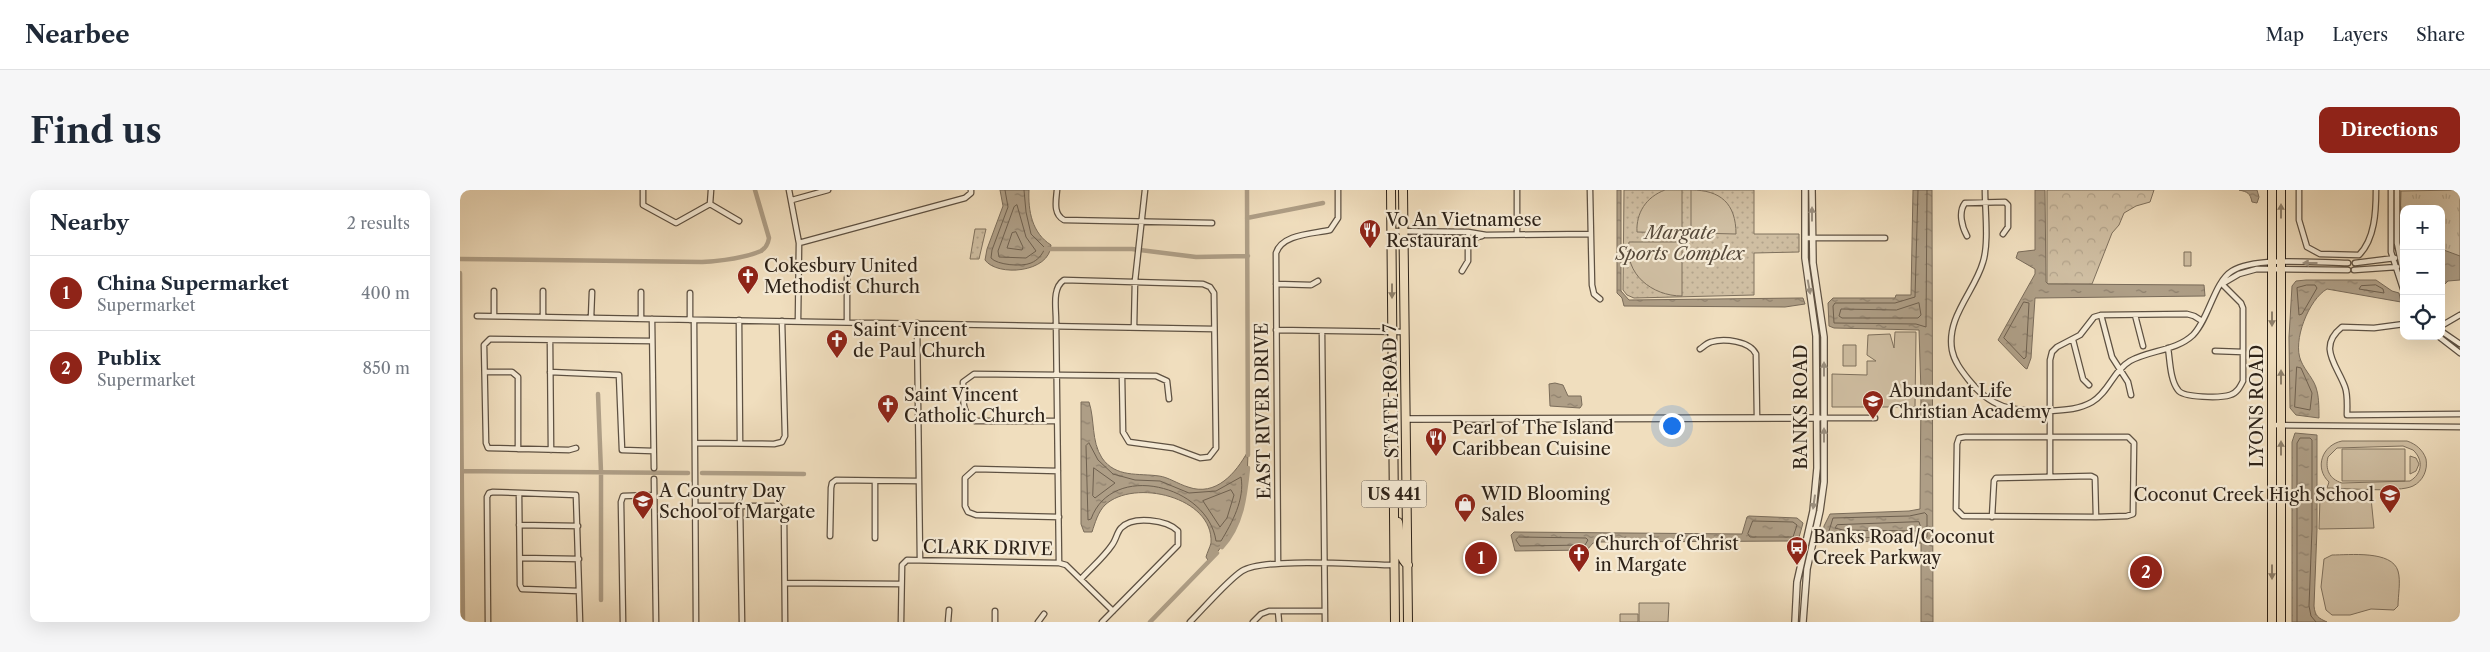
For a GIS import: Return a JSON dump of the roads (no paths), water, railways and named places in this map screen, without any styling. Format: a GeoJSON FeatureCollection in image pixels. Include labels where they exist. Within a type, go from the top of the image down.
{"type":"FeatureCollection","features":[{"type":"Feature","properties":{"kind":"main road","name":"STATE ROAD 7"},"geometry":{"type":"LineString","coordinates":[[1390,190],[1395,622]]}},
{"type":"Feature","properties":{"kind":"main road","name":"STATE ROAD 7"},"geometry":{"type":"LineString","coordinates":[[1403,190],[1408,622]]}},
{"type":"Feature","properties":{"kind":"main road","name":"LYONS ROAD"},"geometry":{"type":"LineString","coordinates":[[2272,190],[2272,622]]}},
{"type":"Feature","properties":{"kind":"main road","name":"LYONS ROAD"},"geometry":{"type":"LineString","coordinates":[[2281,190],[2281,622]]}},
{"type":"Feature","properties":{"kind":"main road"},"geometry":{"type":"LineString","coordinates":[[1393,402],[1398,414],[1406,418]]}},
{"type":"Feature","properties":{"kind":"main road"},"geometry":{"type":"LineString","coordinates":[[1393,430],[1400,433],[1406,444]]}},
{"type":"Feature","properties":{"kind":"main road"},"geometry":{"type":"LineString","coordinates":[[1394,510],[1400,532],[1401,556],[1408,565]]}},
{"type":"Feature","properties":{"kind":"main road"},"geometry":{"type":"LineString","coordinates":[[1395,565],[1402,570],[1408,585]]}},
{"type":"Feature","properties":{"kind":"street"},"geometry":{"type":"LineString","coordinates":[[643,190],[643,205],[676,223],[710,204]]}},
{"type":"Feature","properties":{"kind":"street"},"geometry":{"type":"LineString","coordinates":[[710,204],[711,190]]}},
{"type":"Feature","properties":{"kind":"street"},"geometry":{"type":"LineString","coordinates":[[789,190],[799,243],[798,321]]}},
{"type":"Feature","properties":{"kind":"street"},"geometry":{"type":"LineString","coordinates":[[792,200],[828,190]]}},
{"type":"Feature","properties":{"kind":"street"},"geometry":{"type":"LineString","coordinates":[[1056,190],[1059,217],[1064,220],[1143,220],[1212,223]]}},
{"type":"Feature","properties":{"kind":"street"},"geometry":{"type":"LineString","coordinates":[[1134,327],[1134,281],[1143,220],[1145,190]]}},
{"type":"Feature","properties":{"kind":"street","name":"EAST RIVER DRIVE"},"geometry":{"type":"LineString","coordinates":[[1278,563],[1276,253],[1278,246],[1284,240],[1330,230],[1338,218],[1338,190]]}},
{"type":"Feature","properties":{"kind":"street"},"geometry":{"type":"LineString","coordinates":[[1516,190],[1517,234]]}},
{"type":"Feature","properties":{"kind":"street"},"geometry":{"type":"LineString","coordinates":[[1590,190],[1592,285],[1594,294],[1600,299]]}},
{"type":"Feature","properties":{"kind":"street","name":"BANKS ROAD"},"geometry":{"type":"LineString","coordinates":[[1795,622],[1799,567],[1815,497],[1817,418],[1816,336],[1806,272],[1804,190]]}},
{"type":"Feature","properties":{"kind":"street","name":"BANKS ROAD"},"geometry":{"type":"LineString","coordinates":[[1803,622],[1807,569],[1823,490],[1823,330],[1813,270],[1812,190]]}},
{"type":"Feature","properties":{"kind":"street"},"geometry":{"type":"LineString","coordinates":[[1985,190],[1984,259],[1958,314],[1952,331],[1952,349],[1958,366],[1987,400],[2002,407],[2020,411],[2050,411],[2081,407],[2094,401],[2106,389],[2119,368],[2132,360],[2168,348],[2193,334],[2222,284],[2249,270],[2272,266],[2348,270]]}},
{"type":"Feature","properties":{"kind":"street"},"geometry":{"type":"LineString","coordinates":[[2298,190],[2299,220],[2307,247],[2320,254],[2359,255],[2366,249],[2376,216],[2376,190]]}},
{"type":"Feature","properties":{"kind":"street"},"geometry":{"type":"LineString","coordinates":[[2391,190],[2390,239],[2392,259],[2400,282]]}},
{"type":"Feature","properties":{"kind":"street"},"geometry":{"type":"LineString","coordinates":[[2354,270],[2400,266],[2397,190]]}},
{"type":"Feature","properties":{"kind":"street"},"geometry":{"type":"LineString","coordinates":[[799,243],[965,198],[971,192]]}},
{"type":"Feature","properties":{"kind":"street"},"geometry":{"type":"LineString","coordinates":[[1967,236],[1962,227],[1962,207],[1965,203],[2006,202],[2008,206],[2008,226],[2004,234]]}},
{"type":"Feature","properties":{"kind":"street"},"geometry":{"type":"LineString","coordinates":[[710,204],[739,221]]}},
{"type":"Feature","properties":{"kind":"street"},"geometry":{"type":"LineString","coordinates":[[1403,235],[1468,232],[1486,235]]}},
{"type":"Feature","properties":{"kind":"street"},"geometry":{"type":"LineString","coordinates":[[1462,271],[1468,261],[1468,232]]}},
{"type":"Feature","properties":{"kind":"street"},"geometry":{"type":"LineString","coordinates":[[1391,234],[1468,239],[1486,235],[1590,234]]}},
{"type":"Feature","properties":{"kind":"street"},"geometry":{"type":"LineString","coordinates":[[1805,238],[1885,238]]}},
{"type":"Feature","properties":{"kind":"street"},"geometry":{"type":"LineString","coordinates":[[2355,263],[2399,258]]}},
{"type":"Feature","properties":{"kind":"street"},"geometry":{"type":"LineString","coordinates":[[2272,266],[2348,263]]}},
{"type":"Feature","properties":{"kind":"street"},"geometry":{"type":"LineString","coordinates":[[847,278],[847,322]]}},
{"type":"Feature","properties":{"kind":"street"},"geometry":{"type":"LineString","coordinates":[[1059,563],[1056,288],[1064,280],[1203,284],[1210,287],[1214,293],[1216,448],[1209,457],[1200,458],[1173,448],[1133,444],[1127,440],[1123,432],[1122,376]]}},
{"type":"Feature","properties":{"kind":"street"},"geometry":{"type":"LineString","coordinates":[[1276,284],[1311,285],[1318,281]]}},
{"type":"Feature","properties":{"kind":"street"},"geometry":{"type":"LineString","coordinates":[[2168,348],[2174,384],[2178,392],[2186,396],[2232,395],[2239,389],[2243,381],[2243,308],[2241,302],[2222,284]]}},
{"type":"Feature","properties":{"kind":"street"},"geometry":{"type":"LineString","coordinates":[[494,291],[494,316]]}},
{"type":"Feature","properties":{"kind":"street"},"geometry":{"type":"LineString","coordinates":[[543,292],[543,317]]}},
{"type":"Feature","properties":{"kind":"street"},"geometry":{"type":"LineString","coordinates":[[591,318],[592,292]]}},
{"type":"Feature","properties":{"kind":"street"},"geometry":{"type":"LineString","coordinates":[[641,292],[641,319]]}},
{"type":"Feature","properties":{"kind":"street"},"geometry":{"type":"LineString","coordinates":[[690,293],[695,443],[696,622]]}},
{"type":"Feature","properties":{"kind":"street"},"geometry":{"type":"LineString","coordinates":[[2050,476],[2050,360],[2052,352],[2057,347],[2080,335],[2094,317],[2101,315],[2187,314],[2202,321]]}},
{"type":"Feature","properties":{"kind":"street"},"geometry":{"type":"LineString","coordinates":[[2101,315],[2112,357],[2128,382],[2131,395]]}},
{"type":"Feature","properties":{"kind":"street"},"geometry":{"type":"LineString","coordinates":[[2135,315],[2143,346]]}},
{"type":"Feature","properties":{"kind":"street"},"geometry":{"type":"LineString","coordinates":[[2445,324],[2460,315]]}},
{"type":"Feature","properties":{"kind":"street"},"geometry":{"type":"LineString","coordinates":[[477,316],[1214,329]]}},
{"type":"Feature","properties":{"kind":"street"},"geometry":{"type":"LineString","coordinates":[[652,319],[654,468]]}},
{"type":"Feature","properties":{"kind":"street"},"geometry":{"type":"LineString","coordinates":[[739,320],[740,443]]}},
{"type":"Feature","properties":{"kind":"street"},"geometry":{"type":"LineString","coordinates":[[695,443],[774,444],[782,442],[785,436],[782,321]]}},
{"type":"Feature","properties":{"kind":"street"},"geometry":{"type":"LineString","coordinates":[[917,323],[920,560]]}},
{"type":"Feature","properties":{"kind":"street"},"geometry":{"type":"LineString","coordinates":[[2400,325],[2374,328],[2342,326],[2336,332],[2330,348],[2334,368],[2346,389],[2347,415],[2460,414]]}},
{"type":"Feature","properties":{"kind":"street"},"geometry":{"type":"LineString","coordinates":[[1276,330],[1405,332]]}},
{"type":"Feature","properties":{"kind":"street"},"geometry":{"type":"LineString","coordinates":[[1322,331],[1325,622]]}},
{"type":"Feature","properties":{"kind":"street"},"geometry":{"type":"LineString","coordinates":[[2445,334],[2460,344]]}},
{"type":"Feature","properties":{"kind":"street"},"geometry":{"type":"LineString","coordinates":[[576,448],[569,450],[518,450],[488,448],[486,443],[484,345],[490,339],[652,342]]}},
{"type":"Feature","properties":{"kind":"street"},"geometry":{"type":"LineString","coordinates":[[550,340],[551,450]]}},
{"type":"Feature","properties":{"kind":"street"},"geometry":{"type":"LineString","coordinates":[[2073,340],[2083,379],[2089,385]]}},
{"type":"Feature","properties":{"kind":"street"},"geometry":{"type":"LineString","coordinates":[[2443,340],[2460,353]]}},
{"type":"Feature","properties":{"kind":"street"},"geometry":{"type":"LineString","coordinates":[[1700,349],[1711,342],[1741,342],[1753,348],[1756,354],[1757,418]]}},
{"type":"Feature","properties":{"kind":"street"},"geometry":{"type":"LineString","coordinates":[[2215,351],[2243,352]]}},
{"type":"Feature","properties":{"kind":"street"},"geometry":{"type":"LineString","coordinates":[[485,372],[516,374],[518,450]]}},
{"type":"Feature","properties":{"kind":"street"},"geometry":{"type":"LineString","coordinates":[[550,372],[619,375],[622,450],[653,451]]}},
{"type":"Feature","properties":{"kind":"street"},"geometry":{"type":"LineString","coordinates":[[1057,421],[975,421],[968,417],[964,410],[963,382],[974,374],[1057,373],[1163,378],[1168,383],[1169,399]]}},
{"type":"Feature","properties":{"kind":"street"},"geometry":{"type":"LineString","coordinates":[[1406,418],[1875,418]]}},
{"type":"Feature","properties":{"kind":"street"},"geometry":{"type":"LineString","coordinates":[[2272,425],[2460,427]]}},
{"type":"Feature","properties":{"kind":"street"},"geometry":{"type":"LineString","coordinates":[[2050,436],[2128,436],[2132,440],[2132,514],[2127,516],[2096,517],[1992,517],[1962,516],[1958,514],[1956,509],[1957,444],[1959,438],[2050,436]]}},
{"type":"Feature","properties":{"kind":"street"},"geometry":{"type":"LineString","coordinates":[[1058,471],[975,469],[964,478],[965,506],[968,512],[976,515],[1059,517]]}},
{"type":"Feature","properties":{"kind":"street"},"geometry":{"type":"LineString","coordinates":[[1992,517],[1994,481],[1996,478],[2050,476],[2091,476],[2095,478],[2096,517]]}},
{"type":"Feature","properties":{"kind":"street"},"geometry":{"type":"LineString","coordinates":[[654,478],[656,622]]}},
{"type":"Feature","properties":{"kind":"street"},"geometry":{"type":"LineString","coordinates":[[830,536],[832,483],[836,480],[918,481]]}},
{"type":"Feature","properties":{"kind":"street"},"geometry":{"type":"LineString","coordinates":[[875,481],[875,538]]}},
{"type":"Feature","properties":{"kind":"street"},"geometry":{"type":"LineString","coordinates":[[519,492],[522,589],[579,592]]}},
{"type":"Feature","properties":{"kind":"street"},"geometry":{"type":"LineString","coordinates":[[488,622],[489,494],[519,492],[576,495],[580,622]]}},
{"type":"Feature","properties":{"kind":"street"},"geometry":{"type":"LineString","coordinates":[[623,622],[621,502],[623,496],[654,494]]}},
{"type":"Feature","properties":{"kind":"street"},"geometry":{"type":"LineString","coordinates":[[695,506],[779,506],[782,509],[784,514],[786,622]]}},
{"type":"Feature","properties":{"kind":"street"},"geometry":{"type":"LineString","coordinates":[[740,506],[742,622]]}},
{"type":"Feature","properties":{"kind":"street"},"geometry":{"type":"LineString","coordinates":[[1080,579],[1112,545],[1121,528],[1128,523],[1159,521],[1172,525],[1178,531],[1180,537],[1178,545],[1102,622]]}},
{"type":"Feature","properties":{"kind":"street"},"geometry":{"type":"LineString","coordinates":[[519,525],[578,526]]}},
{"type":"Feature","properties":{"kind":"street"},"geometry":{"type":"LineString","coordinates":[[520,558],[578,559]]}},
{"type":"Feature","properties":{"kind":"street","name":"CLARK DRIVE"},"geometry":{"type":"LineString","coordinates":[[901,584],[903,562],[920,560],[1059,563],[1066,565],[1113,611]]}},
{"type":"Feature","properties":{"kind":"street"},"geometry":{"type":"LineString","coordinates":[[1190,622],[1242,571],[1264,563],[1395,565]]}},
{"type":"Feature","properties":{"kind":"street"},"geometry":{"type":"LineString","coordinates":[[786,583],[901,584],[902,622]]}},
{"type":"Feature","properties":{"kind":"street"},"geometry":{"type":"LineString","coordinates":[[948,622],[949,610]]}},
{"type":"Feature","properties":{"kind":"street"},"geometry":{"type":"LineString","coordinates":[[995,611],[995,622]]}},
{"type":"Feature","properties":{"kind":"street"},"geometry":{"type":"LineString","coordinates":[[1253,622],[1261,614],[1278,611],[1325,611]]}},
{"type":"Feature","properties":{"kind":"street"},"geometry":{"type":"LineString","coordinates":[[1278,611],[1278,622]]}},
{"type":"Feature","properties":{"kind":"street"},"geometry":{"type":"LineString","coordinates":[[1038,622],[1044,614]]}},
{"type":"Feature","properties":{"kind":"water"},"geometry":{"type":"Polygon","coordinates":[[[1000,190],[1029,190],[1029,206],[1032,221],[1039,234],[1051,245],[1048,254],[1042,262],[1033,267],[1011,270],[1000,269],[985,260],[987,249],[1003,206],[1000,190]]]}},
{"type":"Feature","properties":{"kind":"water"},"geometry":{"type":"Polygon","coordinates":[[[1617,190],[1621,190],[1621,291],[1629,300],[1803,298],[1805,304],[1785,307],[1624,306],[1622,298],[1617,293],[1617,190]]]}},
{"type":"Feature","properties":{"kind":"water"},"geometry":{"type":"Polygon","coordinates":[[[1913,190],[1932,190],[1933,622],[1921,622],[1921,543],[1843,541],[1822,538],[1824,526],[1830,514],[1920,509],[1921,392],[1919,330],[1834,328],[1829,326],[1828,303],[1833,298],[1895,298],[1896,295],[1911,295],[1913,190]]]}},
{"type":"Feature","properties":{"kind":"water"},"geometry":{"type":"Polygon","coordinates":[[[2035,190],[2045,190],[2046,282],[2048,284],[2204,285],[2205,296],[2035,298],[2031,358],[2027,369],[2025,368],[1998,340],[2035,274],[2035,269],[2016,258],[2018,252],[2035,250],[2035,190]]]}},
{"type":"Feature","properties":{"kind":"water"},"geometry":{"type":"Polygon","coordinates":[[[2239,190],[2257,190],[2259,197],[2257,203],[2252,202],[2248,193],[2239,190]]]}},
{"type":"Feature","properties":{"kind":"water"},"geometry":{"type":"Polygon","coordinates":[[[2445,250],[2460,256],[2460,280],[2448,281],[2445,284],[2445,250]]]}},
{"type":"Feature","properties":{"kind":"water"},"geometry":{"type":"Polygon","coordinates":[[[2376,280],[2392,291],[2399,293],[2400,298],[2400,302],[2327,289],[2314,302],[2304,321],[2299,343],[2299,353],[2303,365],[2316,387],[2319,418],[2296,415],[2290,408],[2289,337],[2292,286],[2296,281],[2376,280]]]}},
{"type":"Feature","properties":{"kind":"water"},"geometry":{"type":"Polygon","coordinates":[[[1549,384],[1563,385],[1568,396],[1581,396],[1582,405],[1580,408],[1550,406],[1549,384]]]}},
{"type":"Feature","properties":{"kind":"water"},"geometry":{"type":"Polygon","coordinates":[[[1081,402],[1089,402],[1096,445],[1102,458],[1114,469],[1121,472],[1162,477],[1188,487],[1208,489],[1216,486],[1231,475],[1248,451],[1244,498],[1236,523],[1229,536],[1209,562],[1206,557],[1211,543],[1208,527],[1200,514],[1186,504],[1170,497],[1152,493],[1134,493],[1118,497],[1105,505],[1097,518],[1092,532],[1084,532],[1081,524],[1081,402]]]}},
{"type":"Feature","properties":{"kind":"water"},"geometry":{"type":"Polygon","coordinates":[[[2295,433],[2317,435],[2317,529],[2314,606],[2318,616],[2327,622],[2292,622],[2292,442],[2295,433]]]}},
{"type":"Feature","properties":{"kind":"water"},"geometry":{"type":"Polygon","coordinates":[[[1747,517],[1797,518],[1803,523],[1798,541],[1600,542],[1593,543],[1587,550],[1515,551],[1511,535],[1514,532],[1742,534],[1747,517]]]}},
{"type":"Feature","properties":{"kind":"waterway"},"geometry":{"type":"LineString","coordinates":[[460,259],[702,262],[747,256],[763,250],[769,238],[755,190]]}},
{"type":"Feature","properties":{"kind":"waterway"},"geometry":{"type":"LineString","coordinates":[[1247,190],[1248,455]]}},
{"type":"Feature","properties":{"kind":"waterway"},"geometry":{"type":"LineString","coordinates":[[1247,218],[1323,203]]}},
{"type":"Feature","properties":{"kind":"waterway"},"geometry":{"type":"LineString","coordinates":[[1045,249],[1132,249],[1196,257],[1248,256]]}},
{"type":"Feature","properties":{"kind":"waterway"},"geometry":{"type":"LineString","coordinates":[[460,273],[463,622]]}},
{"type":"Feature","properties":{"kind":"waterway"},"geometry":{"type":"LineString","coordinates":[[598,394],[601,472],[601,600]]}},
{"type":"Feature","properties":{"kind":"waterway"},"geometry":{"type":"LineString","coordinates":[[1222,547],[1238,520],[1244,500],[1248,468]]}},
{"type":"Feature","properties":{"kind":"waterway"},"geometry":{"type":"LineString","coordinates":[[461,471],[688,473]]}},
{"type":"Feature","properties":{"kind":"waterway"},"geometry":{"type":"LineString","coordinates":[[702,473],[804,474]]}},
{"type":"Feature","properties":{"kind":"waterway"},"geometry":{"type":"LineString","coordinates":[[1150,622],[1217,553]]}},
{"type":"Feature","properties":{"kind":"place","name":"Vo An Vietnamese Restaurant"},"geometry":{"type":"Point","coordinates":[1370,249]}},
{"type":"Feature","properties":{"kind":"place","name":"Cokesbury United Methodist Church"},"geometry":{"type":"Point","coordinates":[748,295]}},
{"type":"Feature","properties":{"kind":"place","name":"Saint Vincent de Paul Church"},"geometry":{"type":"Point","coordinates":[837,359]}},
{"type":"Feature","properties":{"kind":"place","name":"Abundant Life Christian Academy"},"geometry":{"type":"Point","coordinates":[1873,420]}},
{"type":"Feature","properties":{"kind":"place","name":"Saint Vincent Catholic Church"},"geometry":{"type":"Point","coordinates":[888,424]}},
{"type":"Feature","properties":{"kind":"place","name":"Pearl of The Island Caribbean Cuisine"},"geometry":{"type":"Point","coordinates":[1436,457]}},
{"type":"Feature","properties":{"kind":"place","name":"Coconut Creek High School"},"geometry":{"type":"Point","coordinates":[2390,514]}},
{"type":"Feature","properties":{"kind":"place","name":"A Country Day School of Margate"},"geometry":{"type":"Point","coordinates":[643,520]}},
{"type":"Feature","properties":{"kind":"place","name":"WID Blooming Sales"},"geometry":{"type":"Point","coordinates":[1465,523]}},
{"type":"Feature","properties":{"kind":"place","name":"China Supermarket"},"geometry":{"type":"Point","coordinates":[1481,558]}},
{"type":"Feature","properties":{"kind":"place","name":"Banks Road/Coconut Creek Parkway"},"geometry":{"type":"Point","coordinates":[1797,566]}},
{"type":"Feature","properties":{"kind":"place","name":"Publix"},"geometry":{"type":"Point","coordinates":[2146,572]}},
{"type":"Feature","properties":{"kind":"place","name":"Church of Christ in Margate"},"geometry":{"type":"Point","coordinates":[1579,573]}},
{"type":"Feature","properties":{"kind":"park label","name":"Margate Sports Complex"},"geometry":{"type":"Point","coordinates":[1680,243]}}]}
